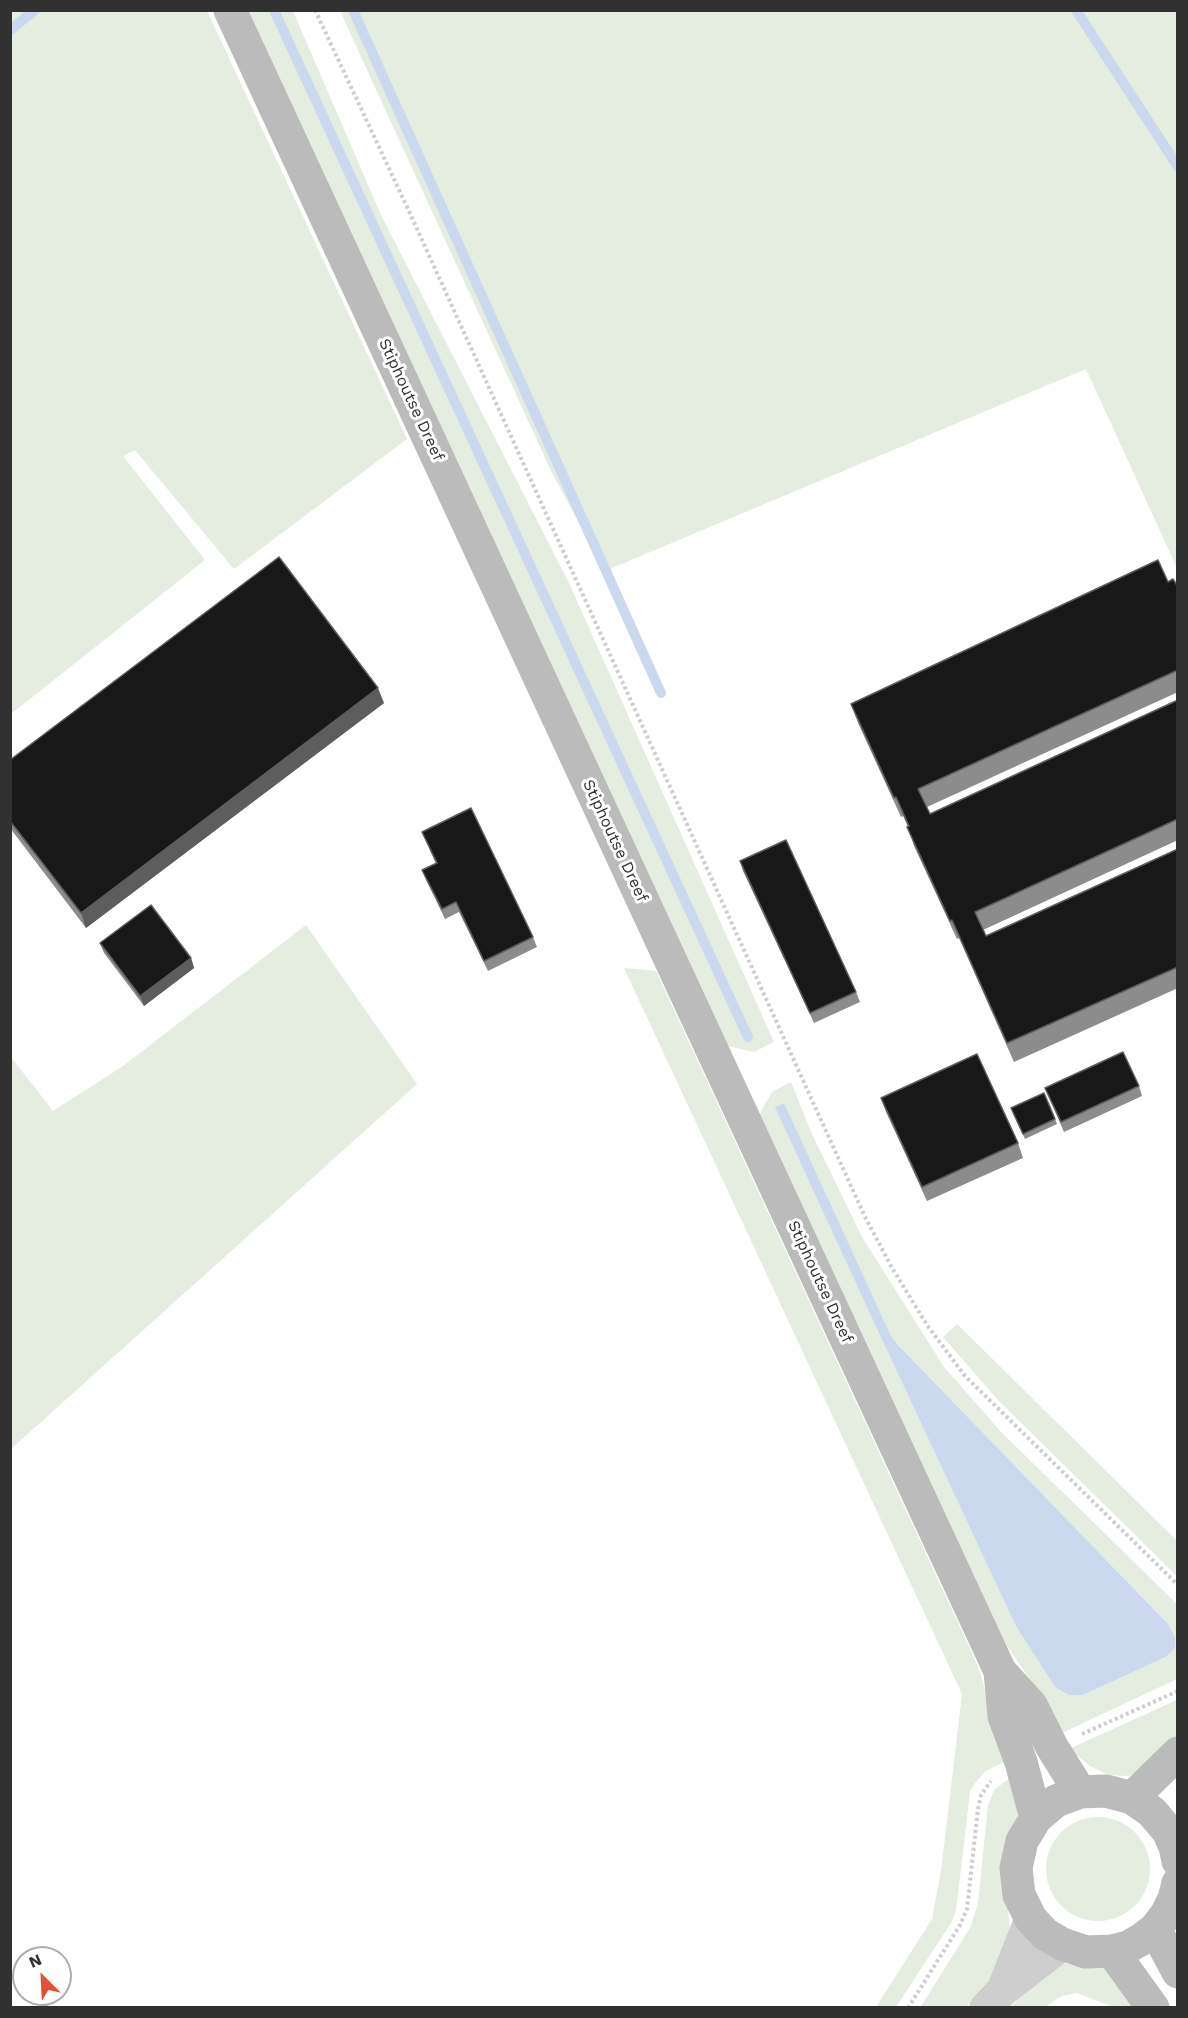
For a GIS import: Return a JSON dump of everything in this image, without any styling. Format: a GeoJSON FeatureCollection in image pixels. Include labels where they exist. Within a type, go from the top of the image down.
{"type":"FeatureCollection","features":[{"type":"Feature","properties":{"kind":"main road","name":"Stiphoutse Dreef"},"geometry":{"type":"LineString","coordinates":[[230,10],[1000,1671],[1031,1705],[1052,1747],[1080,1792]]}},
{"type":"Feature","properties":{"kind":"main road","name":"Stiphoutse Dreef"},"geometry":{"type":"LineString","coordinates":[[1000,1671],[1004,1716],[1021,1762],[1036,1818]]}},
{"type":"Feature","properties":{"kind":"main road"},"geometry":{"type":"LineString","coordinates":[[1132,1798],[1178,1753]]}},
{"type":"Feature","properties":{"kind":"main road"},"geometry":{"type":"LineString","coordinates":[[1174,1837],[1152,1812],[1132,1798],[1106,1791],[1080,1792],[1056,1801],[1036,1818],[1022,1841],[1016,1868],[1019,1895],[1031,1919],[1045,1934],[1062,1944],[1086,1952],[1112,1951],[1128,1947],[1155,1929],[1170,1907],[1178,1883]]}},
{"type":"Feature","properties":{"kind":"main road"},"geometry":{"type":"LineString","coordinates":[[1155,1929],[1178,1972]]}},
{"type":"Feature","properties":{"kind":"main road"},"geometry":{"type":"LineString","coordinates":[[1112,1951],[1153,2007]]}},
{"type":"Feature","properties":{"kind":"street"},"geometry":{"type":"LineString","coordinates":[[994,1999],[1031,1919]]}},
{"type":"Feature","properties":{"kind":"street"},"geometry":{"type":"LineString","coordinates":[[994,1999],[1062,1944]]}},
{"type":"Feature","properties":{"kind":"path"},"geometry":{"type":"LineString","coordinates":[[315,10],[408,209],[865,1217],[891,1266],[927,1325],[965,1376],[1178,1585]]}},
{"type":"Feature","properties":{"kind":"shaded area"},"geometry":{"type":"Polygon","coordinates":[[[10,11],[207,11],[407,439],[234,569],[135,450],[123,456],[205,560],[11,714],[10,11]]]}},
{"type":"Feature","properties":{"kind":"shaded area"},"geometry":{"type":"Polygon","coordinates":[[[244,11],[293,11],[381,215],[569,583],[774,1042],[754,1052],[727,1046],[244,11]]]}},
{"type":"Feature","properties":{"kind":"shaded area"},"geometry":{"type":"Polygon","coordinates":[[[340,11],[1177,11],[1177,568],[1086,369],[605,571],[552,473],[340,11]]]}},
{"type":"Feature","properties":{"kind":"shaded area"},"geometry":{"type":"Polygon","coordinates":[[[306,925],[417,1084],[11,1449],[11,1057],[53,1111],[123,1066],[306,925]]]}},
{"type":"Feature","properties":{"kind":"shaded area"},"geometry":{"type":"Polygon","coordinates":[[[624,968],[656,971],[972,1653],[1008,1760],[986,1771],[970,1792],[956,1911],[951,1923],[896,2007],[876,2007],[932,1919],[941,1871],[962,1694],[624,968]]]}},
{"type":"Feature","properties":{"kind":"shaded area"},"geometry":{"type":"Polygon","coordinates":[[[791,1082],[812,1134],[862,1237],[944,1367],[1002,1433],[1177,1604],[1177,1679],[1062,1733],[1043,1698],[1005,1643],[759,1115],[772,1092],[791,1082]],[[783,1103],[776,1107],[877,1329],[1016,1625],[1055,1687],[1168,1624],[898,1345],[891,1336],[783,1103]]]}},
{"type":"Feature","properties":{"kind":"shaded area"},"geometry":{"type":"Polygon","coordinates":[[[957,1324],[1177,1541],[1177,1576],[1000,1402],[970,1368],[943,1337],[957,1324]]]}},
{"type":"Feature","properties":{"kind":"shaded area"},"geometry":{"type":"Polygon","coordinates":[[[1177,1700],[1177,1740],[1144,1771],[1128,1776],[1108,1775],[1090,1766],[1071,1748],[1177,1700]]]}},
{"type":"Feature","properties":{"kind":"shaded area"},"geometry":{"type":"Polygon","coordinates":[[[1015,1776],[1019,1811],[1008,1910],[1011,1938],[994,1979],[967,2007],[920,2008],[971,1926],[978,1903],[988,1805],[994,1790],[1015,1776]]]}},
{"type":"Feature","properties":{"kind":"shaded area"},"geometry":{"type":"Polygon","coordinates":[[[1098,1817],[1118,1821],[1135,1832],[1146,1849],[1150,1869],[1146,1889],[1135,1906],[1118,1917],[1098,1921],[1078,1917],[1061,1906],[1050,1889],[1046,1869],[1050,1849],[1061,1832],[1078,1821],[1098,1817]]]}},
{"type":"Feature","properties":{"kind":"shaded area"},"geometry":{"type":"Polygon","coordinates":[[[1062,1963],[1086,1967],[1097,1964],[1109,1970],[1139,2007],[1113,2007],[1077,1993],[1062,1996],[1045,2007],[1010,2008],[1032,1985],[1062,1963]]]}},
{"type":"Feature","properties":{"kind":"water"},"geometry":{"type":"Polygon","coordinates":[[[784,1103],[891,1336],[1168,1624],[1175,1638],[1175,1648],[1167,1656],[1083,1695],[1069,1695],[1055,1687],[1016,1626],[877,1329],[775,1107],[784,1103]]]}},
{"type":"Feature","properties":{"kind":"building"},"geometry":{"type":"Polygon","coordinates":[[[279,557],[378,688],[81,913],[10,821],[10,760],[279,557]]]}},
{"type":"Feature","properties":{"kind":"building"},"geometry":{"type":"Polygon","coordinates":[[[1158,560],[1168,582],[1173,579],[1178,587],[1178,670],[918,789],[930,814],[1178,700],[1178,819],[975,912],[986,936],[1178,849],[1178,967],[1007,1043],[907,827],[909,826],[896,797],[894,798],[851,704],[1158,560]]]}},
{"type":"Feature","properties":{"kind":"building"},"geometry":{"type":"Polygon","coordinates":[[[471,808],[533,937],[484,961],[456,902],[442,909],[422,870],[437,863],[422,832],[471,808]]]}},
{"type":"Feature","properties":{"kind":"building"},"geometry":{"type":"Polygon","coordinates":[[[786,840],[856,992],[810,1013],[740,861],[786,840]]]}},
{"type":"Feature","properties":{"kind":"building"},"geometry":{"type":"Polygon","coordinates":[[[151,905],[191,958],[140,996],[100,943],[151,905]]]}},
{"type":"Feature","properties":{"kind":"building"},"geometry":{"type":"Polygon","coordinates":[[[1123,1052],[1139,1086],[1061,1122],[1045,1088],[1123,1052]]]}},
{"type":"Feature","properties":{"kind":"building"},"geometry":{"type":"Polygon","coordinates":[[[977,1054],[1018,1143],[922,1187],[881,1098],[977,1054]]]}},
{"type":"Feature","properties":{"kind":"building"},"geometry":{"type":"Polygon","coordinates":[[[1044,1093],[1055,1119],[1023,1134],[1011,1108],[1044,1093]]]}},
{"type":"Feature","properties":{"kind":"waterway"},"geometry":{"type":"LineString","coordinates":[[10,30],[35,10]]}},
{"type":"Feature","properties":{"kind":"waterway"},"geometry":{"type":"LineString","coordinates":[[274,10],[748,1037]]}},
{"type":"Feature","properties":{"kind":"waterway"},"geometry":{"type":"LineString","coordinates":[[353,10],[661,693]]}},
{"type":"Feature","properties":{"kind":"waterway"},"geometry":{"type":"LineString","coordinates":[[1076,10],[1178,167]]}}]}
